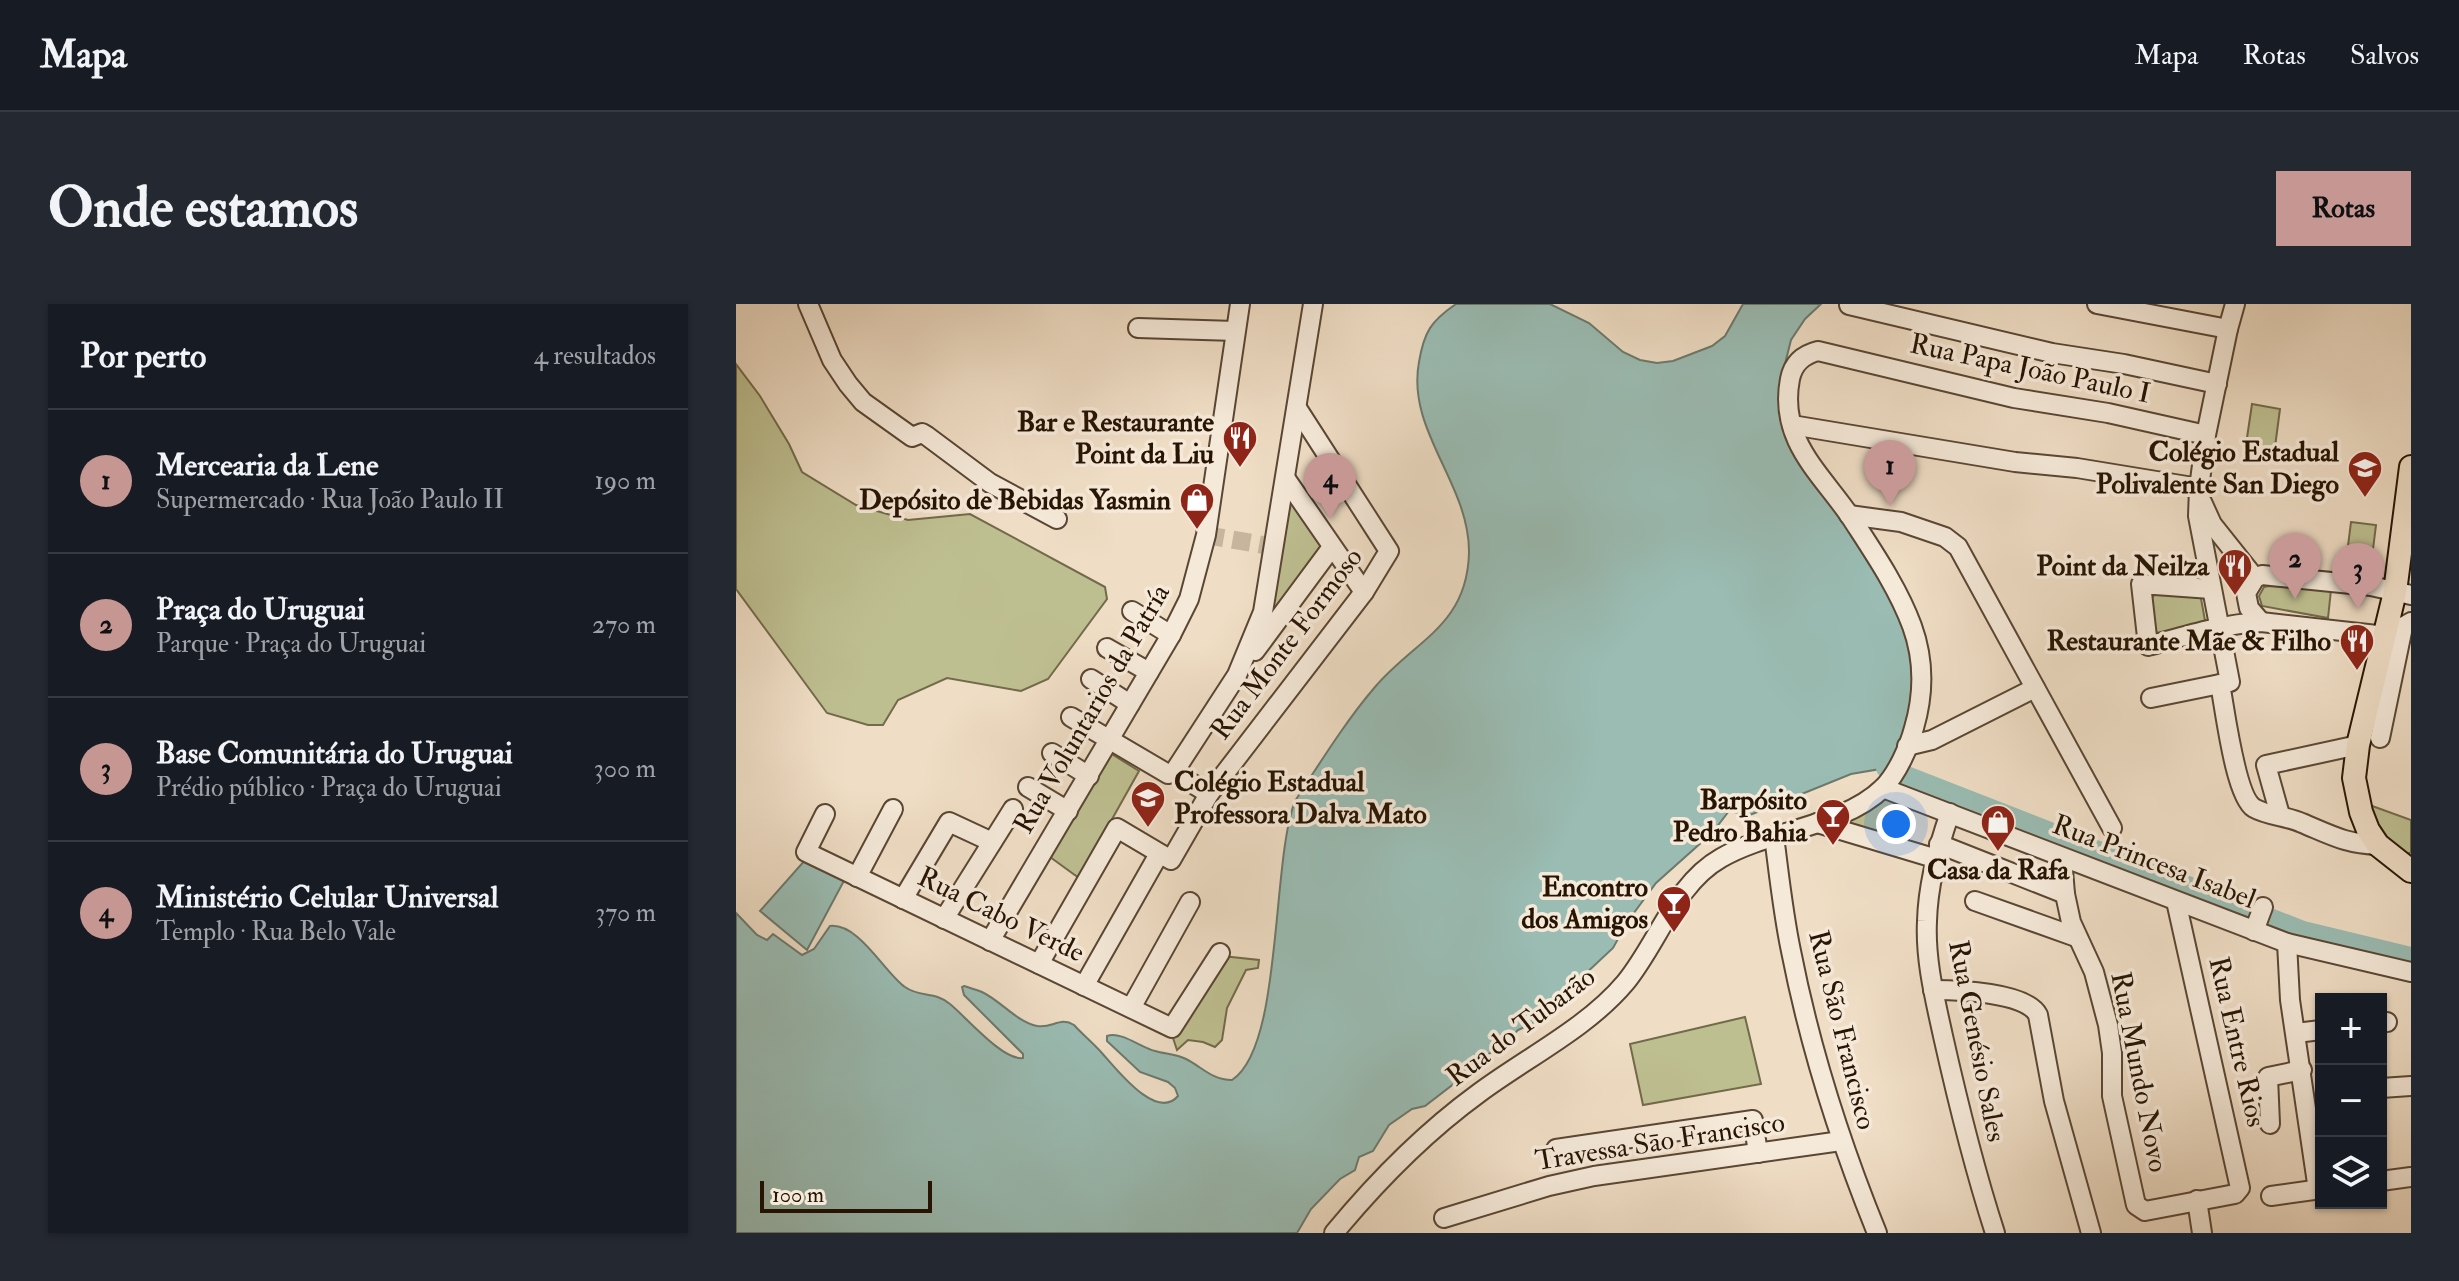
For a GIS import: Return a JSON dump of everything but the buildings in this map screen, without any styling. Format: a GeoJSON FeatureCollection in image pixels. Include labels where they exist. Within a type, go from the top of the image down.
{"type":"FeatureCollection","features":[{"type":"Feature","properties":{"kind":"main road"},"geometry":{"type":"LineString","coordinates":[[2411,467],[2400,628],[2369,741],[2355,763],[2357,794],[2364,821],[2378,845],[2411,871]]}},
{"type":"Feature","properties":{"kind":"street"},"geometry":{"type":"LineString","coordinates":[[808,304],[832,360],[863,402],[912,437],[922,433],[990,483],[1057,519]]}},
{"type":"Feature","properties":{"kind":"street","name":"Rua Voluntarios da Patría"},"geometry":{"type":"LineString","coordinates":[[990,941],[1182,616],[1195,582],[1206,535],[1240,304]]}},
{"type":"Feature","properties":{"kind":"street"},"geometry":{"type":"LineString","coordinates":[[1237,675],[1263,612],[1313,304]]}},
{"type":"Feature","properties":{"kind":"street"},"geometry":{"type":"LineString","coordinates":[[2097,304],[2228,329]]}},
{"type":"Feature","properties":{"kind":"street"},"geometry":{"type":"LineString","coordinates":[[2151,698],[2230,682],[2198,516],[2206,435],[2235,304]]}},
{"type":"Feature","properties":{"kind":"street"},"geometry":{"type":"LineString","coordinates":[[1849,305],[2052,353],[2108,361],[2217,384]]}},
{"type":"Feature","properties":{"kind":"street"},"geometry":{"type":"LineString","coordinates":[[1138,328],[1235,331]]}},
{"type":"Feature","properties":{"kind":"street","name":"Rua Papa João Paulo I"},"geometry":{"type":"LineString","coordinates":[[1792,425],[1788,391],[1791,375],[1799,360],[1818,351],[2014,398],[2108,413],[2206,435]]}},
{"type":"Feature","properties":{"kind":"street","name":"Rua Monte Formoso"},"geometry":{"type":"LineString","coordinates":[[1159,854],[1171,860],[1209,794],[1364,592],[1389,549],[1297,408]]}},
{"type":"Feature","properties":{"kind":"street"},"geometry":{"type":"LineString","coordinates":[[1886,784],[1903,754],[1920,702],[1922,674],[1919,649],[1902,604],[1849,515],[1811,467],[1792,425],[2015,462],[2077,468],[2199,492]]}},
{"type":"Feature","properties":{"kind":"street"},"geometry":{"type":"LineString","coordinates":[[1286,479],[1364,592]]}},
{"type":"Feature","properties":{"kind":"street"},"geometry":{"type":"LineString","coordinates":[[2199,492],[2212,524],[2255,578]]}},
{"type":"Feature","properties":{"kind":"street"},"geometry":{"type":"LineString","coordinates":[[1849,515],[1901,522],[1945,537],[1958,547],[2112,828]]}},
{"type":"Feature","properties":{"kind":"street"},"geometry":{"type":"LineString","coordinates":[[2204,555],[2226,543]]}},
{"type":"Feature","properties":{"kind":"street"},"geometry":{"type":"LineString","coordinates":[[1071,717],[1168,774],[1174,772],[1237,675],[1332,547]]}},
{"type":"Feature","properties":{"kind":"street"},"geometry":{"type":"LineString","coordinates":[[2261,622],[2253,615],[2246,601],[2246,593],[2255,578],[2271,575],[2371,586],[2403,594]]}},
{"type":"Feature","properties":{"kind":"street"},"geometry":{"type":"LineString","coordinates":[[2211,589],[2141,584],[2148,646],[2218,627],[2261,622],[2400,628]]}},
{"type":"Feature","properties":{"kind":"street"},"geometry":{"type":"LineString","coordinates":[[1132,611],[1171,635]]}},
{"type":"Feature","properties":{"kind":"street"},"geometry":{"type":"LineString","coordinates":[[1107,648],[1149,672]]}},
{"type":"Feature","properties":{"kind":"street"},"geometry":{"type":"LineString","coordinates":[[1091,679],[1130,704]]}},
{"type":"Feature","properties":{"kind":"street"},"geometry":{"type":"LineString","coordinates":[[2220,684],[2243,795],[2249,804],[2349,843],[2378,845]]}},
{"type":"Feature","properties":{"kind":"street"},"geometry":{"type":"LineString","coordinates":[[1903,754],[2035,688]]}},
{"type":"Feature","properties":{"kind":"street"},"geometry":{"type":"LineString","coordinates":[[2280,815],[2266,765],[2369,741]]}},
{"type":"Feature","properties":{"kind":"street"},"geometry":{"type":"LineString","coordinates":[[1052,753],[1089,776]]}},
{"type":"Feature","properties":{"kind":"street"},"geometry":{"type":"LineString","coordinates":[[1174,772],[1209,794]]}},
{"type":"Feature","properties":{"kind":"street","name":"Rua Princesa Isabel"},"geometry":{"type":"LineString","coordinates":[[1886,784],[2062,858],[2287,943],[2411,972]]}},
{"type":"Feature","properties":{"kind":"street","name":"Rua do Tubarão"},"geometry":{"type":"LineString","coordinates":[[1334,1233],[1387,1173],[1436,1127],[1602,1006],[1625,983],[1681,897],[1717,860],[1754,842],[1841,813],[1886,784]]}},
{"type":"Feature","properties":{"kind":"street"},"geometry":{"type":"LineString","coordinates":[[1028,787],[1068,811]]}},
{"type":"Feature","properties":{"kind":"street"},"geometry":{"type":"LineString","coordinates":[[857,877],[893,809]]}},
{"type":"Feature","properties":{"kind":"street"},"geometry":{"type":"LineString","coordinates":[[944,919],[1013,809]]}},
{"type":"Feature","properties":{"kind":"street","name":"Rua Genésio Sales"},"geometry":{"type":"LineString","coordinates":[[1950,813],[1938,851],[1926,923],[1933,990],[1960,1117],[1995,1233]]}},
{"type":"Feature","properties":{"kind":"street","name":"Rua Cabo Verde"},"geometry":{"type":"LineString","coordinates":[[825,814],[806,852],[1172,1028],[1220,953]]}},
{"type":"Feature","properties":{"kind":"street"},"geometry":{"type":"LineString","coordinates":[[903,899],[949,822],[992,842]]}},
{"type":"Feature","properties":{"kind":"street"},"geometry":{"type":"LineString","coordinates":[[1817,823],[1938,851],[2065,894]]}},
{"type":"Feature","properties":{"kind":"street"},"geometry":{"type":"LineString","coordinates":[[1039,964],[1117,828],[1159,854],[1084,986]]}},
{"type":"Feature","properties":{"kind":"street","name":"Rua São Francisco"},"geometry":{"type":"LineString","coordinates":[[1774,836],[1791,952],[1820,1070],[1841,1141],[1877,1233]]}},
{"type":"Feature","properties":{"kind":"street","name":"Rua Mundo Novo"},"geometry":{"type":"LineString","coordinates":[[2062,858],[2065,894],[2076,937],[2094,972],[2108,1025],[2112,1053],[2112,1096],[2136,1205],[2145,1211],[2197,1200]]}},
{"type":"Feature","properties":{"kind":"street"},"geometry":{"type":"LineString","coordinates":[[1975,901],[2076,937]]}},
{"type":"Feature","properties":{"kind":"street","name":"Rua Entre Rios"},"geometry":{"type":"LineString","coordinates":[[2176,901],[2240,1182],[2235,1194],[2197,1200]]}},
{"type":"Feature","properties":{"kind":"street"},"geometry":{"type":"LineString","coordinates":[[1131,1008],[1190,902]]}},
{"type":"Feature","properties":{"kind":"street"},"geometry":{"type":"LineString","coordinates":[[2254,931],[2263,907]]}},
{"type":"Feature","properties":{"kind":"street"},"geometry":{"type":"LineString","coordinates":[[2287,943],[2288,978],[2296,1033],[2302,1070],[2313,1090],[2316,1137]]}},
{"type":"Feature","properties":{"kind":"street"},"geometry":{"type":"LineString","coordinates":[[1933,990],[1978,992],[2022,1001],[2035,1009],[2054,1101],[2091,1233]]}},
{"type":"Feature","properties":{"kind":"street"},"geometry":{"type":"LineString","coordinates":[[2296,1033],[2315,1031]]}},
{"type":"Feature","properties":{"kind":"street"},"geometry":{"type":"LineString","coordinates":[[2270,1124],[2268,1077],[2302,1070]]}},
{"type":"Feature","properties":{"kind":"street"},"geometry":{"type":"LineString","coordinates":[[2387,1088],[2411,1086]]}},
{"type":"Feature","properties":{"kind":"street"},"geometry":{"type":"LineString","coordinates":[[1556,1149],[1753,1120],[1758,1153]]}},
{"type":"Feature","properties":{"kind":"street","name":"Travessa Sāo Francisco"},"geometry":{"type":"LineString","coordinates":[[1444,1218],[1549,1186],[1594,1176],[1841,1141]]}},
{"type":"Feature","properties":{"kind":"street"},"geometry":{"type":"LineString","coordinates":[[2387,1180],[2411,1177]]}},
{"type":"Feature","properties":{"kind":"street"},"geometry":{"type":"LineString","coordinates":[[2271,1196],[2315,1190]]}},
{"type":"Feature","properties":{"kind":"street"},"geometry":{"type":"LineString","coordinates":[[2197,1200],[2202,1233]]}},
{"type":"Feature","properties":{"kind":"green space"},"geometry":{"type":"Polygon","coordinates":[[[736,364],[760,396],[802,472],[856,505],[908,520],[970,514],[1105,587],[1107,599],[1048,679],[1021,691],[947,678],[898,700],[883,725],[868,725],[827,713],[736,589],[736,364]]]}},
{"type":"Feature","properties":{"kind":"green space"},"geometry":{"type":"Polygon","coordinates":[[[2252,404],[2280,409],[2273,462],[2244,458],[2252,404]]]}},
{"type":"Feature","properties":{"kind":"green space"},"geometry":{"type":"Polygon","coordinates":[[[1289,490],[1329,547],[1264,634],[1289,490]]]}},
{"type":"Feature","properties":{"kind":"green space"},"geometry":{"type":"Polygon","coordinates":[[[2351,522],[2376,525],[2370,573],[2345,570],[2351,522]]]}},
{"type":"Feature","properties":{"kind":"green space"},"geometry":{"type":"Polygon","coordinates":[[[2264,587],[2331,590],[2328,618],[2262,606],[2259,596],[2264,587]]]}},
{"type":"Feature","properties":{"kind":"green space"},"geometry":{"type":"Polygon","coordinates":[[[2156,593],[2200,593],[2206,626],[2159,635],[2155,630],[2152,598],[2156,593]]]}},
{"type":"Feature","properties":{"kind":"green space"},"geometry":{"type":"Polygon","coordinates":[[[1110,753],[1139,771],[1079,878],[1050,857],[1110,753]]]}},
{"type":"Feature","properties":{"kind":"green space"},"geometry":{"type":"Polygon","coordinates":[[[1885,798],[1897,804],[1881,835],[1845,824],[1885,798]]]}},
{"type":"Feature","properties":{"kind":"green space"},"geometry":{"type":"Polygon","coordinates":[[[2364,803],[2411,820],[2411,852],[2401,858],[2395,856],[2364,803]]]}},
{"type":"Feature","properties":{"kind":"green space"},"geometry":{"type":"Polygon","coordinates":[[[1222,956],[1259,960],[1258,968],[1246,970],[1227,1008],[1222,1040],[1215,1047],[1188,1040],[1177,1050],[1171,1032],[1222,956]]]}},
{"type":"Feature","properties":{"kind":"green space"},"geometry":{"type":"Polygon","coordinates":[[[1745,1017],[1761,1084],[1643,1105],[1630,1044],[1745,1017]]]}},
{"type":"Feature","properties":{"kind":"water"},"geometry":{"type":"Polygon","coordinates":[[[1456,304],[1550,304],[1589,323],[1623,352],[1657,363],[1673,361],[1712,346],[1725,336],[1743,304],[1821,304],[1805,319],[1791,340],[1784,368],[1782,397],[1903,623],[1914,661],[1913,697],[1908,723],[1898,749],[1886,768],[1851,774],[1750,815],[1729,811],[1712,833],[1656,883],[1613,948],[1540,1020],[1518,1030],[1497,1051],[1470,1060],[1460,1079],[1425,1106],[1412,1109],[1389,1125],[1373,1151],[1359,1157],[1355,1170],[1340,1179],[1311,1209],[1297,1233],[736,1233],[736,913],[757,935],[767,940],[773,934],[802,955],[814,949],[830,926],[851,932],[905,987],[944,1000],[995,1046],[1015,1057],[1023,1058],[1023,1054],[964,995],[962,987],[982,992],[1030,1024],[1042,1026],[1060,1022],[1074,1025],[1136,1089],[1159,1102],[1169,1102],[1178,1096],[1175,1088],[1168,1082],[1140,1072],[1107,1041],[1107,1036],[1124,1037],[1155,1051],[1182,1057],[1225,1079],[1232,1080],[1248,1061],[1260,1031],[1268,994],[1287,829],[1295,801],[1343,728],[1375,687],[1449,615],[1466,578],[1469,553],[1467,528],[1460,504],[1429,435],[1417,387],[1426,335],[1440,316],[1456,304]]]}},
{"type":"Feature","properties":{"kind":"water"},"geometry":{"type":"Polygon","coordinates":[[[806,859],[846,877],[807,950],[760,911],[806,859]]]}},
{"type":"Feature","properties":{"kind":"waterway"},"geometry":{"type":"LineString","coordinates":[[1886,768],[2303,931],[2411,957]]}},
{"type":"Feature","properties":{"kind":"tunnel"},"geometry":{"type":"LineString","coordinates":[[1206,535],[1275,547]]}},
{"type":"Feature","properties":{"kind":"place","name":"Bar e Restaurante Point da Liu"},"geometry":{"type":"Point","coordinates":[1240,469]}},
{"type":"Feature","properties":{"kind":"place","name":"Colégio Estadual Polivalente San Diego"},"geometry":{"type":"Point","coordinates":[2365,499]}},
{"type":"Feature","properties":{"kind":"place","name":"Mercearia da Lene"},"geometry":{"type":"Point","coordinates":[1890,506]}},
{"type":"Feature","properties":{"kind":"place","name":"Ministério Celular Universal"},"geometry":{"type":"Point","coordinates":[1330,519]}},
{"type":"Feature","properties":{"kind":"place","name":"Depósito de Bebidas Yasmin"},"geometry":{"type":"Point","coordinates":[1197,531]}},
{"type":"Feature","properties":{"kind":"place","name":"Point da Neilza"},"geometry":{"type":"Point","coordinates":[2235,597]}},
{"type":"Feature","properties":{"kind":"place","name":"Praça do Uruguai"},"geometry":{"type":"Point","coordinates":[2295,599]}},
{"type":"Feature","properties":{"kind":"place","name":"Base Comunitária do Uruguai"},"geometry":{"type":"Point","coordinates":[2358,609]}},
{"type":"Feature","properties":{"kind":"place","name":"Restaurante Mãe & Filho"},"geometry":{"type":"Point","coordinates":[2357,672]}},
{"type":"Feature","properties":{"kind":"place","name":"Colégio Estadual Professora Dalva Mato"},"geometry":{"type":"Point","coordinates":[1148,829]}},
{"type":"Feature","properties":{"kind":"place","name":"Barpósito Pedro Bahia"},"geometry":{"type":"Point","coordinates":[1833,847]}},
{"type":"Feature","properties":{"kind":"place","name":"Casa da Rafa"},"geometry":{"type":"Point","coordinates":[1998,853]}},
{"type":"Feature","properties":{"kind":"place","name":"Encontro dos Amigos"},"geometry":{"type":"Point","coordinates":[1674,934]}}]}
